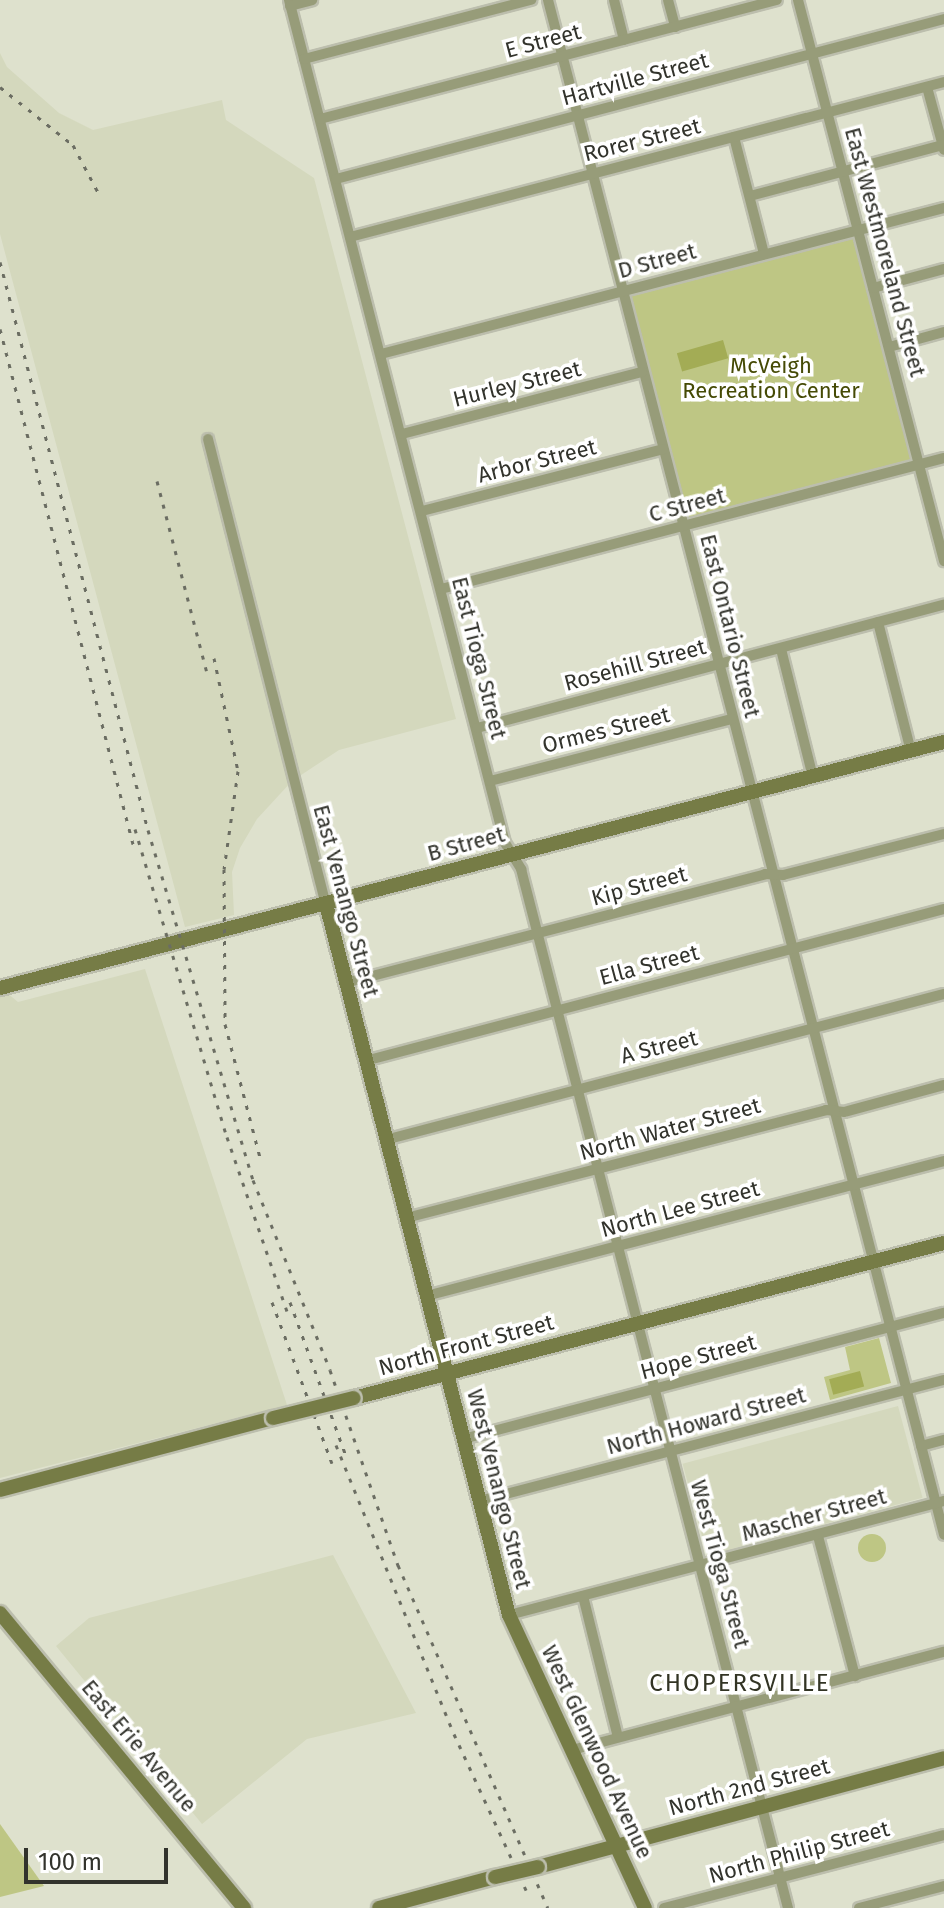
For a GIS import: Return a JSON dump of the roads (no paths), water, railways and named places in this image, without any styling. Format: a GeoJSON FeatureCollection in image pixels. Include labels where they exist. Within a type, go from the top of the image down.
{"type":"FeatureCollection","features":[{"type":"Feature","properties":{"kind":"main road","name":"B Street"},"geometry":{"type":"LineString","coordinates":[[0,988],[944,742]]}},
{"type":"Feature","properties":{"kind":"main road","name":"East Venango Street"},"geometry":{"type":"LineString","coordinates":[[326,904],[446,1373]]}},
{"type":"Feature","properties":{"kind":"main road","name":"North Front Street"},"geometry":{"type":"LineString","coordinates":[[0,1490],[944,1243]]}},
{"type":"Feature","properties":{"kind":"main road","name":"West Venango Street"},"geometry":{"type":"LineString","coordinates":[[446,1373],[509,1615]]}},
{"type":"Feature","properties":{"kind":"main road","name":"East Erie Avenue"},"geometry":{"type":"LineString","coordinates":[[0,1613],[244,1908]]}},
{"type":"Feature","properties":{"kind":"main road","name":"West Glenwood Avenue"},"geometry":{"type":"LineString","coordinates":[[509,1615],[645,1908]]}},
{"type":"Feature","properties":{"kind":"main road","name":"North 2nd Street"},"geometry":{"type":"LineString","coordinates":[[379,1908],[944,1758]]}},
{"type":"Feature","properties":{"kind":"street"},"geometry":{"type":"LineString","coordinates":[[289,3],[312,0]]}},
{"type":"Feature","properties":{"kind":"street"},"geometry":{"type":"LineString","coordinates":[[304,59],[531,0]]}},
{"type":"Feature","properties":{"kind":"street","name":"East Ontario Street"},"geometry":{"type":"LineString","coordinates":[[548,0],[906,1390],[940,1502],[944,1535]]}},
{"type":"Feature","properties":{"kind":"street"},"geometry":{"type":"LineString","coordinates":[[614,0],[624,40]]}},
{"type":"Feature","properties":{"kind":"street"},"geometry":{"type":"LineString","coordinates":[[668,0],[675,27]]}},
{"type":"Feature","properties":{"kind":"street"},"geometry":{"type":"LineString","coordinates":[[727,0],[730,12]]}},
{"type":"Feature","properties":{"kind":"street","name":"E Street"},"geometry":{"type":"LineString","coordinates":[[320,119],[777,0]]}},
{"type":"Feature","properties":{"kind":"street","name":"East Westmoreland Street"},"geometry":{"type":"LineString","coordinates":[[798,0],[944,561]]}},
{"type":"Feature","properties":{"kind":"street","name":"East Tioga Street"},"geometry":{"type":"LineString","coordinates":[[289,3],[505,843],[514,854],[638,1323]]}},
{"type":"Feature","properties":{"kind":"street","name":"Hartville Street"},"geometry":{"type":"LineString","coordinates":[[336,179],[944,19]]}},
{"type":"Feature","properties":{"kind":"street","name":"Rorer Street"},"geometry":{"type":"LineString","coordinates":[[350,237],[944,82]]}},
{"type":"Feature","properties":{"kind":"street"},"geometry":{"type":"LineString","coordinates":[[750,196],[843,169],[943,147],[927,87]]}},
{"type":"Feature","properties":{"kind":"street"},"geometry":{"type":"LineString","coordinates":[[734,137],[764,254]]}},
{"type":"Feature","properties":{"kind":"street","name":"D Street"},"geometry":{"type":"LineString","coordinates":[[381,354],[944,208]]}},
{"type":"Feature","properties":{"kind":"street"},"geometry":{"type":"LineString","coordinates":[[873,288],[944,269]]}},
{"type":"Feature","properties":{"kind":"street"},"geometry":{"type":"LineString","coordinates":[[889,347],[944,332]]}},
{"type":"Feature","properties":{"kind":"street","name":"Hurley Street"},"geometry":{"type":"LineString","coordinates":[[402,434],[642,372]]}},
{"type":"Feature","properties":{"kind":"street","name":"East Venango Street"},"geometry":{"type":"LineString","coordinates":[[208,439],[326,904]]}},
{"type":"Feature","properties":{"kind":"street","name":"Arbor Street"},"geometry":{"type":"LineString","coordinates":[[422,511],[663,449]]}},
{"type":"Feature","properties":{"kind":"street","name":"C Street"},"geometry":{"type":"LineString","coordinates":[[441,589],[944,458]]}},
{"type":"Feature","properties":{"kind":"street","name":"Rosehill Street"},"geometry":{"type":"LineString","coordinates":[[477,728],[944,605]]}},
{"type":"Feature","properties":{"kind":"street"},"geometry":{"type":"LineString","coordinates":[[878,622],[911,751]]}},
{"type":"Feature","properties":{"kind":"street"},"geometry":{"type":"LineString","coordinates":[[781,649],[813,777]]}},
{"type":"Feature","properties":{"kind":"street","name":"Ormes Street"},"geometry":{"type":"LineString","coordinates":[[490,781],[732,719]]}},
{"type":"Feature","properties":{"kind":"street","name":"Kip Street"},"geometry":{"type":"LineString","coordinates":[[345,983],[944,834]]}},
{"type":"Feature","properties":{"kind":"street","name":"Ella Street"},"geometry":{"type":"LineString","coordinates":[[365,1061],[944,909]]}},
{"type":"Feature","properties":{"kind":"street","name":"A Street"},"geometry":{"type":"LineString","coordinates":[[385,1140],[944,994]]}},
{"type":"Feature","properties":{"kind":"street","name":"North Water Street"},"geometry":{"type":"LineString","coordinates":[[406,1218],[944,1085]]}},
{"type":"Feature","properties":{"kind":"street","name":"North Lee Street"},"geometry":{"type":"LineString","coordinates":[[426,1296],[944,1161]]}},
{"type":"Feature","properties":{"kind":"street","name":"Hope Street"},"geometry":{"type":"LineString","coordinates":[[463,1439],[944,1313]]}},
{"type":"Feature","properties":{"kind":"street","name":"West Tioga Street"},"geometry":{"type":"LineString","coordinates":[[638,1323],[788,1908]]}},
{"type":"Feature","properties":{"kind":"street","name":"North Howard Street"},"geometry":{"type":"LineString","coordinates":[[479,1501],[944,1380]]}},
{"type":"Feature","properties":{"kind":"street"},"geometry":{"type":"LineString","coordinates":[[921,1446],[944,1440]]}},
{"type":"Feature","properties":{"kind":"street","name":"Mascher Street"},"geometry":{"type":"LineString","coordinates":[[509,1615],[940,1502]]}},
{"type":"Feature","properties":{"kind":"street"},"geometry":{"type":"LineString","coordinates":[[818,1536],[855,1676]]}},
{"type":"Feature","properties":{"kind":"street"},"geometry":{"type":"LineString","coordinates":[[583,1596],[618,1737]]}},
{"type":"Feature","properties":{"kind":"street"},"geometry":{"type":"LineString","coordinates":[[572,1750],[944,1652]]}},
{"type":"Feature","properties":{"kind":"street","name":"North Philip Street"},"geometry":{"type":"LineString","coordinates":[[664,1908],[944,1835]]}},
{"type":"Feature","properties":{"kind":"street"},"geometry":{"type":"LineString","coordinates":[[859,1908],[944,1886]]}},
{"type":"Feature","properties":{"kind":"railway"},"geometry":{"type":"LineString","coordinates":[[0,87],[73,145],[100,196]]}},
{"type":"Feature","properties":{"kind":"railway"},"geometry":{"type":"LineString","coordinates":[[0,262],[148,830],[253,1180],[330,1370],[398,1565],[548,1908]]}},
{"type":"Feature","properties":{"kind":"railway"},"geometry":{"type":"LineString","coordinates":[[0,329],[133,844]]}},
{"type":"Feature","properties":{"kind":"railway"},"geometry":{"type":"LineString","coordinates":[[157,481],[208,677]]}},
{"type":"Feature","properties":{"kind":"railway"},"geometry":{"type":"LineString","coordinates":[[214,658],[238,771],[224,869],[225,1024],[260,1157]]}},
{"type":"Feature","properties":{"kind":"railway"},"geometry":{"type":"LineString","coordinates":[[135,829],[227,1137],[288,1314]]}},
{"type":"Feature","properties":{"kind":"railway"},"geometry":{"type":"LineString","coordinates":[[272,1302],[332,1463]]}},
{"type":"Feature","properties":{"kind":"railway"},"geometry":{"type":"LineString","coordinates":[[290,1302],[345,1453]]}},
{"type":"Feature","properties":{"kind":"railway"},"geometry":{"type":"LineString","coordinates":[[336,1445],[454,1734],[528,1894]]}},
{"type":"Feature","properties":{"kind":"district","name":"CHOPERSVILLE"},"geometry":{"type":"Point","coordinates":[740,1684]}},
{"type":"Feature","properties":{"kind":"park label","name":"McVeigh Recreation Center"},"geometry":{"type":"Point","coordinates":[771,378]}}]}
